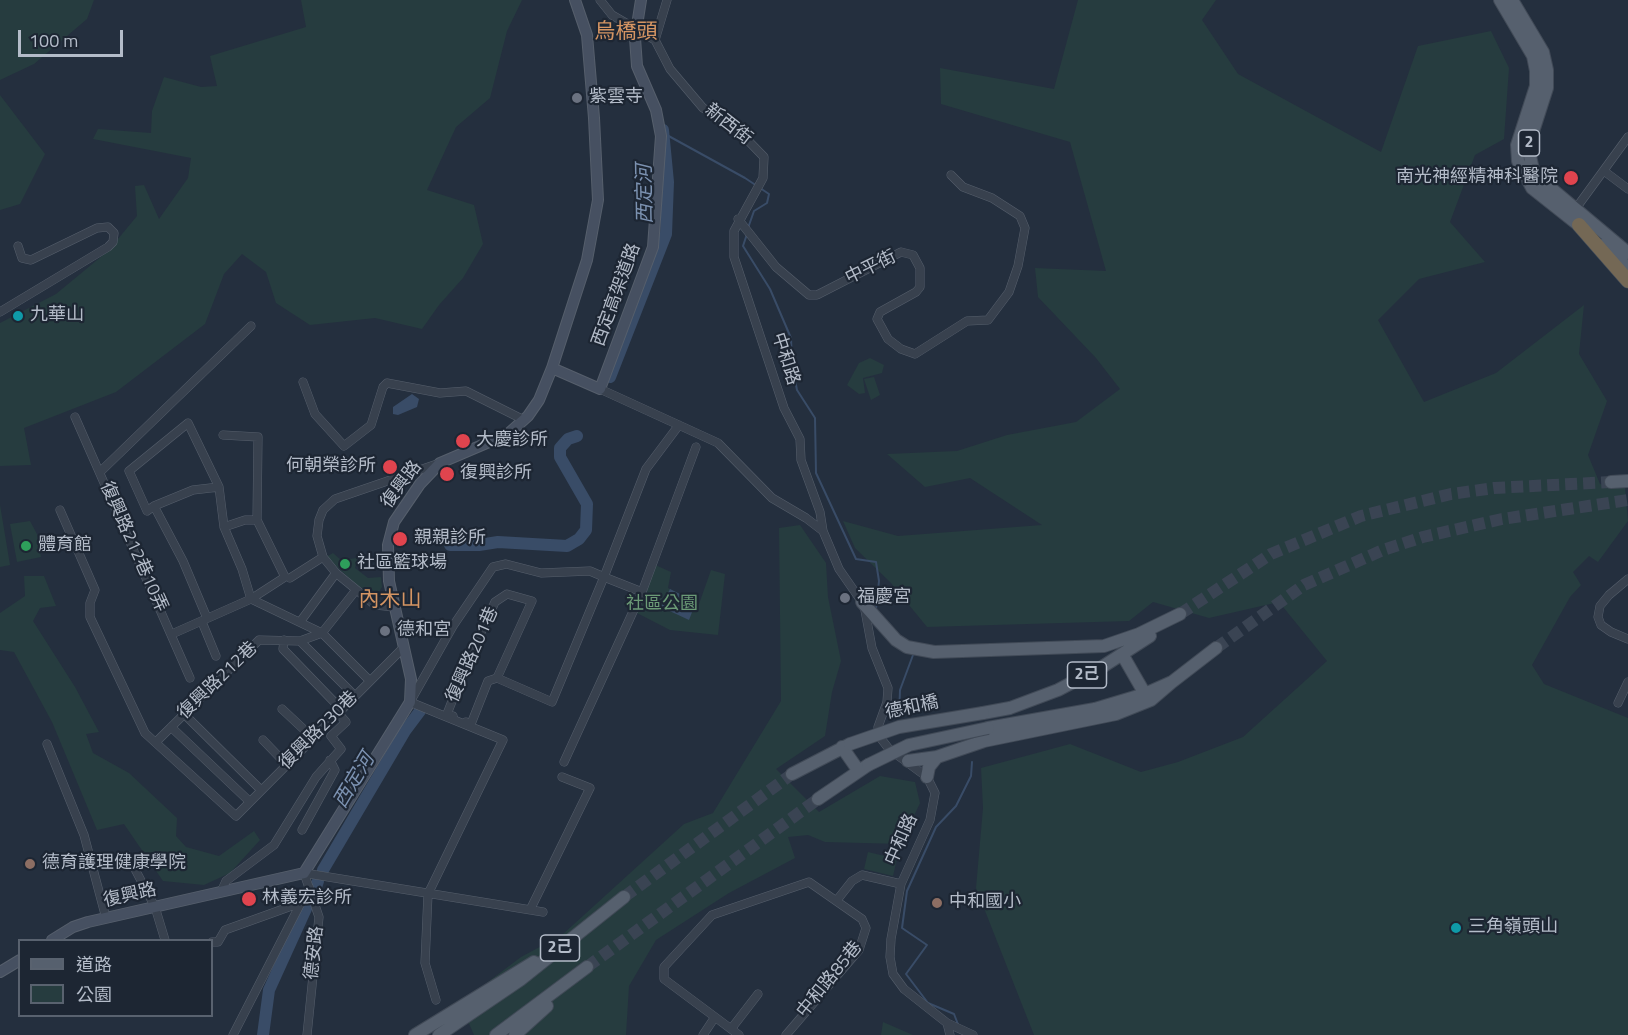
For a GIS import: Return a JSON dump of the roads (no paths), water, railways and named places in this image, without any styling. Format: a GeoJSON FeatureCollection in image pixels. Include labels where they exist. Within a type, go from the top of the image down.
{"type":"FeatureCollection","features":[{"type":"Feature","properties":{"kind":"highway"},"geometry":{"type":"LineString","coordinates":[[1577,217],[1628,281]]}},
{"type":"Feature","properties":{"kind":"main road","name":"2"},"geometry":{"type":"LineString","coordinates":[[1500,0],[1533,56],[1536,71],[1536,86],[1517,145],[1518,161],[1532,188],[1628,253]]}},
{"type":"Feature","properties":{"kind":"main road","name":"2"},"geometry":{"type":"LineString","coordinates":[[1512,0],[1543,52],[1547,70],[1547,88],[1528,147],[1534,174],[1628,268]]}},
{"type":"Feature","properties":{"kind":"main road"},"geometry":{"type":"LineString","coordinates":[[1611,482],[1628,480]]}},
{"type":"Feature","properties":{"kind":"main road"},"geometry":{"type":"LineString","coordinates":[[862,602],[872,620]]}},
{"type":"Feature","properties":{"kind":"main road","name":"2己"},"geometry":{"type":"LineString","coordinates":[[872,620],[907,647],[934,652],[1096,647],[1139,634],[1180,614],[1122,654]]}},
{"type":"Feature","properties":{"kind":"main road","name":"2己"},"geometry":{"type":"LineString","coordinates":[[1144,694],[1172,682],[1216,648]]}},
{"type":"Feature","properties":{"kind":"main road"},"geometry":{"type":"LineString","coordinates":[[1122,654],[1144,694]]}},
{"type":"Feature","properties":{"kind":"main road","name":"德和橋"},"geometry":{"type":"LineString","coordinates":[[846,745],[899,727],[1010,708],[1050,693],[1122,654]]}},
{"type":"Feature","properties":{"kind":"main road"},"geometry":{"type":"LineString","coordinates":[[908,761],[937,758],[984,741],[1116,714],[1150,700],[1172,682]]}},
{"type":"Feature","properties":{"kind":"main road","name":"德和橋"},"geometry":{"type":"LineString","coordinates":[[863,768],[909,745],[1095,709],[1144,694]]}},
{"type":"Feature","properties":{"kind":"main road"},"geometry":{"type":"LineString","coordinates":[[846,745],[863,768]]}},
{"type":"Feature","properties":{"kind":"main road","name":"2己"},"geometry":{"type":"LineString","coordinates":[[792,774],[846,745]]}},
{"type":"Feature","properties":{"kind":"main road"},"geometry":{"type":"LineString","coordinates":[[927,777],[928,767],[937,758]]}},
{"type":"Feature","properties":{"kind":"main road","name":"2己"},"geometry":{"type":"LineString","coordinates":[[818,799],[863,768]]}},
{"type":"Feature","properties":{"kind":"main road","name":"2己"},"geometry":{"type":"LineString","coordinates":[[439,1035],[494,999],[624,897]]}},
{"type":"Feature","properties":{"kind":"main road"},"geometry":{"type":"LineString","coordinates":[[415,1035],[566,943]]}},
{"type":"Feature","properties":{"kind":"main road"},"geometry":{"type":"LineString","coordinates":[[496,1035],[513,1030],[587,967]]}},
{"type":"Feature","properties":{"kind":"street","name":"復興路"},"geometry":{"type":"LineString","coordinates":[[54,939],[73,927],[106,918],[304,873],[313,862],[410,702],[411,679],[389,580],[390,531],[406,503],[441,463],[512,432],[539,400],[552,368],[587,260],[598,200],[587,35],[574,0]]}},
{"type":"Feature","properties":{"kind":"street","name":"新西街"},"geometry":{"type":"LineString","coordinates":[[600,0],[612,15],[655,40],[670,69],[703,108],[732,123],[764,157],[765,171],[759,185]]}},
{"type":"Feature","properties":{"kind":"street","name":"西定高架道路"},"geometry":{"type":"LineString","coordinates":[[602,384],[653,247],[660,122],[637,66],[635,27],[641,0]]}},
{"type":"Feature","properties":{"kind":"street"},"geometry":{"type":"LineString","coordinates":[[655,40],[667,0]]}},
{"type":"Feature","properties":{"kind":"street"},"geometry":{"type":"LineString","coordinates":[[1577,217],[1604,171],[1627,142]]}},
{"type":"Feature","properties":{"kind":"street"},"geometry":{"type":"LineString","coordinates":[[1604,171],[1628,189]]}},
{"type":"Feature","properties":{"kind":"street","name":"中平街"},"geometry":{"type":"LineString","coordinates":[[738,219],[776,267],[810,295],[817,295],[901,252],[913,255],[920,268],[920,287],[916,292],[880,312],[877,319],[888,339],[901,349],[915,354],[968,321],[988,320],[1009,292],[1018,267],[1025,233],[1020,216],[992,198],[963,187],[951,175]]}},
{"type":"Feature","properties":{"kind":"street","name":"中和路"},"geometry":{"type":"LineString","coordinates":[[759,185],[738,219],[732,242],[736,263],[784,408],[800,439],[801,460],[820,512],[823,531],[839,570],[862,602]]}},
{"type":"Feature","properties":{"kind":"street"},"geometry":{"type":"LineString","coordinates":[[0,312],[108,247],[113,242],[114,233],[108,227],[97,228],[27,261],[21,258],[18,246]]}},
{"type":"Feature","properties":{"kind":"street"},"geometry":{"type":"LineString","coordinates":[[732,242],[737,236],[749,235]]}},
{"type":"Feature","properties":{"kind":"street"},"geometry":{"type":"LineString","coordinates":[[100,472],[251,326]]}},
{"type":"Feature","properties":{"kind":"street"},"geometry":{"type":"LineString","coordinates":[[552,368],[602,384],[718,443],[772,498],[823,531]]}},
{"type":"Feature","properties":{"kind":"street"},"geometry":{"type":"LineString","coordinates":[[303,382],[315,414],[344,446],[371,425],[382,387],[387,383],[440,393],[466,391],[524,420]]}},
{"type":"Feature","properties":{"kind":"street","name":"復興路212巷10弄"},"geometry":{"type":"LineString","coordinates":[[75,417],[190,678]]}},
{"type":"Feature","properties":{"kind":"street"},"geometry":{"type":"LineString","coordinates":[[216,656],[183,561],[129,471],[188,423],[219,487],[224,527],[242,569],[251,599],[322,633],[369,680]]}},
{"type":"Feature","properties":{"kind":"street","name":"復興路201巷"},"geometry":{"type":"LineString","coordinates":[[497,678],[532,601],[507,594],[495,602],[447,714],[471,724],[488,681],[497,678],[552,702],[646,469],[679,425]]}},
{"type":"Feature","properties":{"kind":"street"},"geometry":{"type":"LineString","coordinates":[[172,634],[251,599],[285,577],[257,520],[258,437],[223,435]]}},
{"type":"Feature","properties":{"kind":"street"},"geometry":{"type":"LineString","coordinates":[[564,762],[642,592],[696,447]]}},
{"type":"Feature","properties":{"kind":"street"},"geometry":{"type":"LineString","coordinates":[[395,607],[375,605],[336,573],[322,557],[317,536],[319,520],[323,510],[331,501],[441,463]]}},
{"type":"Feature","properties":{"kind":"street"},"geometry":{"type":"LineString","coordinates":[[151,508],[193,490],[219,487]]}},
{"type":"Feature","properties":{"kind":"street"},"geometry":{"type":"LineString","coordinates":[[60,510],[95,590],[90,603],[90,617],[146,733],[156,742]]}},
{"type":"Feature","properties":{"kind":"street"},"geometry":{"type":"LineString","coordinates":[[806,518],[816,519],[820,512]]}},
{"type":"Feature","properties":{"kind":"street"},"geometry":{"type":"LineString","coordinates":[[224,527],[245,520],[257,520]]}},
{"type":"Feature","properties":{"kind":"street"},"geometry":{"type":"LineString","coordinates":[[290,578],[322,557]]}},
{"type":"Feature","properties":{"kind":"street","name":"復興路201巷"},"geometry":{"type":"LineString","coordinates":[[410,702],[453,626],[493,567],[506,564],[541,573],[590,571],[642,592]]}},
{"type":"Feature","properties":{"kind":"street"},"geometry":{"type":"LineString","coordinates":[[300,622],[336,573]]}},
{"type":"Feature","properties":{"kind":"street"},"geometry":{"type":"LineString","coordinates":[[1628,579],[1600,606],[1598,617],[1601,625],[1628,639]]}},
{"type":"Feature","properties":{"kind":"street"},"geometry":{"type":"LineString","coordinates":[[322,633],[356,590]]}},
{"type":"Feature","properties":{"kind":"street"},"geometry":{"type":"LineString","coordinates":[[872,620],[872,648],[888,688],[887,702],[878,726],[879,736],[889,749],[927,777]]}},
{"type":"Feature","properties":{"kind":"street","name":"復興路212巷"},"geometry":{"type":"LineString","coordinates":[[156,742],[259,640],[300,641],[322,633]]}},
{"type":"Feature","properties":{"kind":"street"},"geometry":{"type":"LineString","coordinates":[[221,892],[226,881],[274,845],[316,777],[340,749],[331,736],[346,722],[340,711],[283,649],[284,640]]}},
{"type":"Feature","properties":{"kind":"street"},"geometry":{"type":"LineString","coordinates":[[300,641],[354,695]]}},
{"type":"Feature","properties":{"kind":"street","name":"復興路230巷"},"geometry":{"type":"LineString","coordinates":[[156,742],[236,816],[404,647]]}},
{"type":"Feature","properties":{"kind":"street","name":"復興路201巷"},"geometry":{"type":"LineString","coordinates":[[411,679],[423,680]]}},
{"type":"Feature","properties":{"kind":"street"},"geometry":{"type":"LineString","coordinates":[[1618,703],[1628,682]]}},
{"type":"Feature","properties":{"kind":"street"},"geometry":{"type":"LineString","coordinates":[[410,702],[503,740],[428,894],[425,963],[436,1000]]}},
{"type":"Feature","properties":{"kind":"street"},"geometry":{"type":"LineString","coordinates":[[282,709],[313,738]]}},
{"type":"Feature","properties":{"kind":"street"},"geometry":{"type":"LineString","coordinates":[[184,714],[261,790]]}},
{"type":"Feature","properties":{"kind":"street"},"geometry":{"type":"LineString","coordinates":[[171,727],[249,801]]}},
{"type":"Feature","properties":{"kind":"street"},"geometry":{"type":"LineString","coordinates":[[263,741],[286,764]]}},
{"type":"Feature","properties":{"kind":"street"},"geometry":{"type":"LineString","coordinates":[[46,744],[84,835],[106,918]]}},
{"type":"Feature","properties":{"kind":"street"},"geometry":{"type":"LineString","coordinates":[[302,830],[335,770],[330,760]]}},
{"type":"Feature","properties":{"kind":"street"},"geometry":{"type":"LineString","coordinates":[[530,910],[590,788],[562,777]]}},
{"type":"Feature","properties":{"kind":"street","name":"中和路"},"geometry":{"type":"LineString","coordinates":[[927,777],[935,793],[930,820],[901,884],[890,957],[893,974],[904,989],[951,1025],[969,1033]]}},
{"type":"Feature","properties":{"kind":"street"},"geometry":{"type":"LineString","coordinates":[[128,856],[155,907],[165,939]]}},
{"type":"Feature","properties":{"kind":"street"},"geometry":{"type":"LineString","coordinates":[[304,873],[543,912]]}},
{"type":"Feature","properties":{"kind":"street","name":"德安路"},"geometry":{"type":"LineString","coordinates":[[304,873],[319,917],[307,1035]]}},
{"type":"Feature","properties":{"kind":"street"},"geometry":{"type":"LineString","coordinates":[[837,900],[852,880],[862,874],[901,884]]}},
{"type":"Feature","properties":{"kind":"street","name":"中和路85巷"},"geometry":{"type":"LineString","coordinates":[[715,1017],[668,982],[662,974],[664,967],[703,922],[722,910],[809,882],[862,920],[866,928],[859,950],[786,1035]]}},
{"type":"Feature","properties":{"kind":"street"},"geometry":{"type":"LineString","coordinates":[[233,1035],[309,887]]}},
{"type":"Feature","properties":{"kind":"street"},"geometry":{"type":"LineString","coordinates":[[213,942],[218,942],[225,930],[300,903]]}},
{"type":"Feature","properties":{"kind":"street"},"geometry":{"type":"LineString","coordinates":[[0,972],[18,961]]}},
{"type":"Feature","properties":{"kind":"street"},"geometry":{"type":"LineString","coordinates":[[731,1029],[758,994]]}},
{"type":"Feature","properties":{"kind":"street"},"geometry":{"type":"LineString","coordinates":[[703,1035],[715,1017],[739,1035]]}},
{"type":"Feature","properties":{"kind":"street"},"geometry":{"type":"LineString","coordinates":[[950,1035],[951,1025]]}},
{"type":"Feature","properties":{"kind":"water"},"geometry":{"type":"Polygon","coordinates":[[[412,394],[419,399],[417,407],[398,415],[393,414],[393,407],[412,394]]]}},
{"type":"Feature","properties":{"kind":"water"},"geometry":{"type":"Polygon","coordinates":[[[670,589],[696,602],[689,620],[661,607],[670,589]]]}},
{"type":"Feature","properties":{"kind":"waterway","name":"西定河"},"geometry":{"type":"LineString","coordinates":[[610,377],[666,234],[668,182],[663,130]]}},
{"type":"Feature","properties":{"kind":"waterway"},"geometry":{"type":"LineString","coordinates":[[665,134],[745,178],[769,194],[767,203],[754,211],[748,228]]}},
{"type":"Feature","properties":{"kind":"waterway"},"geometry":{"type":"LineString","coordinates":[[747,234],[743,246],[770,289],[791,338],[792,365],[797,390],[815,418],[816,473],[856,559],[876,562],[879,581],[876,609]]}},
{"type":"Feature","properties":{"kind":"waterway","name":"西定河"},"geometry":{"type":"LineString","coordinates":[[450,545],[479,545],[498,542],[567,546],[579,539],[586,530],[587,504],[560,457],[560,448],[568,439],[577,436]]}},
{"type":"Feature","properties":{"kind":"waterway"},"geometry":{"type":"LineString","coordinates":[[899,717],[900,690],[913,655]]}},
{"type":"Feature","properties":{"kind":"waterway","name":"西定河"},"geometry":{"type":"LineString","coordinates":[[323,870],[405,731],[420,711]]}},
{"type":"Feature","properties":{"kind":"waterway"},"geometry":{"type":"LineString","coordinates":[[959,1027],[954,1014],[928,1003],[906,974],[927,945],[902,928],[907,891],[936,827],[956,806],[971,776],[972,762]]}},
{"type":"Feature","properties":{"kind":"waterway","name":"西定河"},"geometry":{"type":"LineString","coordinates":[[316,887],[318,881]]}},
{"type":"Feature","properties":{"kind":"waterway","name":"西定河"},"geometry":{"type":"LineString","coordinates":[[263,1035],[269,990],[309,902]]}},
{"type":"Feature","properties":{"kind":"tunnel"},"geometry":{"type":"LineString","coordinates":[[1180,614],[1271,554],[1361,516],[1451,494],[1494,488],[1611,482]]}},
{"type":"Feature","properties":{"kind":"tunnel"},"geometry":{"type":"LineString","coordinates":[[1216,648],[1304,585],[1383,550],[1423,537],[1502,519],[1628,500]]}},
{"type":"Feature","properties":{"kind":"tunnel"},"geometry":{"type":"LineString","coordinates":[[624,897],[792,774]]}},
{"type":"Feature","properties":{"kind":"tunnel"},"geometry":{"type":"LineString","coordinates":[[587,967],[818,799]]}},
{"type":"Feature","properties":{"kind":"place","name":"紫雲寺"},"geometry":{"type":"Point","coordinates":[577,98]}},
{"type":"Feature","properties":{"kind":"place","name":"南光神經精神科醫院"},"geometry":{"type":"Point","coordinates":[1571,178]}},
{"type":"Feature","properties":{"kind":"place","name":"九華山"},"geometry":{"type":"Point","coordinates":[18,316]}},
{"type":"Feature","properties":{"kind":"place","name":"大慶診所"},"geometry":{"type":"Point","coordinates":[463,441]}},
{"type":"Feature","properties":{"kind":"place","name":"何朝榮診所"},"geometry":{"type":"Point","coordinates":[390,467]}},
{"type":"Feature","properties":{"kind":"place","name":"復興診所"},"geometry":{"type":"Point","coordinates":[447,474]}},
{"type":"Feature","properties":{"kind":"place","name":"親親診所"},"geometry":{"type":"Point","coordinates":[400,539]}},
{"type":"Feature","properties":{"kind":"place","name":"體育館"},"geometry":{"type":"Point","coordinates":[26,546]}},
{"type":"Feature","properties":{"kind":"place","name":"社區籃球場"},"geometry":{"type":"Point","coordinates":[345,564]}},
{"type":"Feature","properties":{"kind":"place","name":"福慶宮"},"geometry":{"type":"Point","coordinates":[845,598]}},
{"type":"Feature","properties":{"kind":"place","name":"德和宮"},"geometry":{"type":"Point","coordinates":[385,631]}},
{"type":"Feature","properties":{"kind":"place","name":"德育護理健康學院"},"geometry":{"type":"Point","coordinates":[30,864]}},
{"type":"Feature","properties":{"kind":"place","name":"林義宏診所"},"geometry":{"type":"Point","coordinates":[249,899]}},
{"type":"Feature","properties":{"kind":"place","name":"中和國小"},"geometry":{"type":"Point","coordinates":[937,903]}},
{"type":"Feature","properties":{"kind":"place","name":"三角嶺頭山"},"geometry":{"type":"Point","coordinates":[1456,928]}},
{"type":"Feature","properties":{"kind":"district","name":"烏橋頭"},"geometry":{"type":"Point","coordinates":[626,33]}},
{"type":"Feature","properties":{"kind":"district","name":"內木山"},"geometry":{"type":"Point","coordinates":[390,601]}},
{"type":"Feature","properties":{"kind":"park label","name":"社區公園"},"geometry":{"type":"Point","coordinates":[662,605]}}]}
